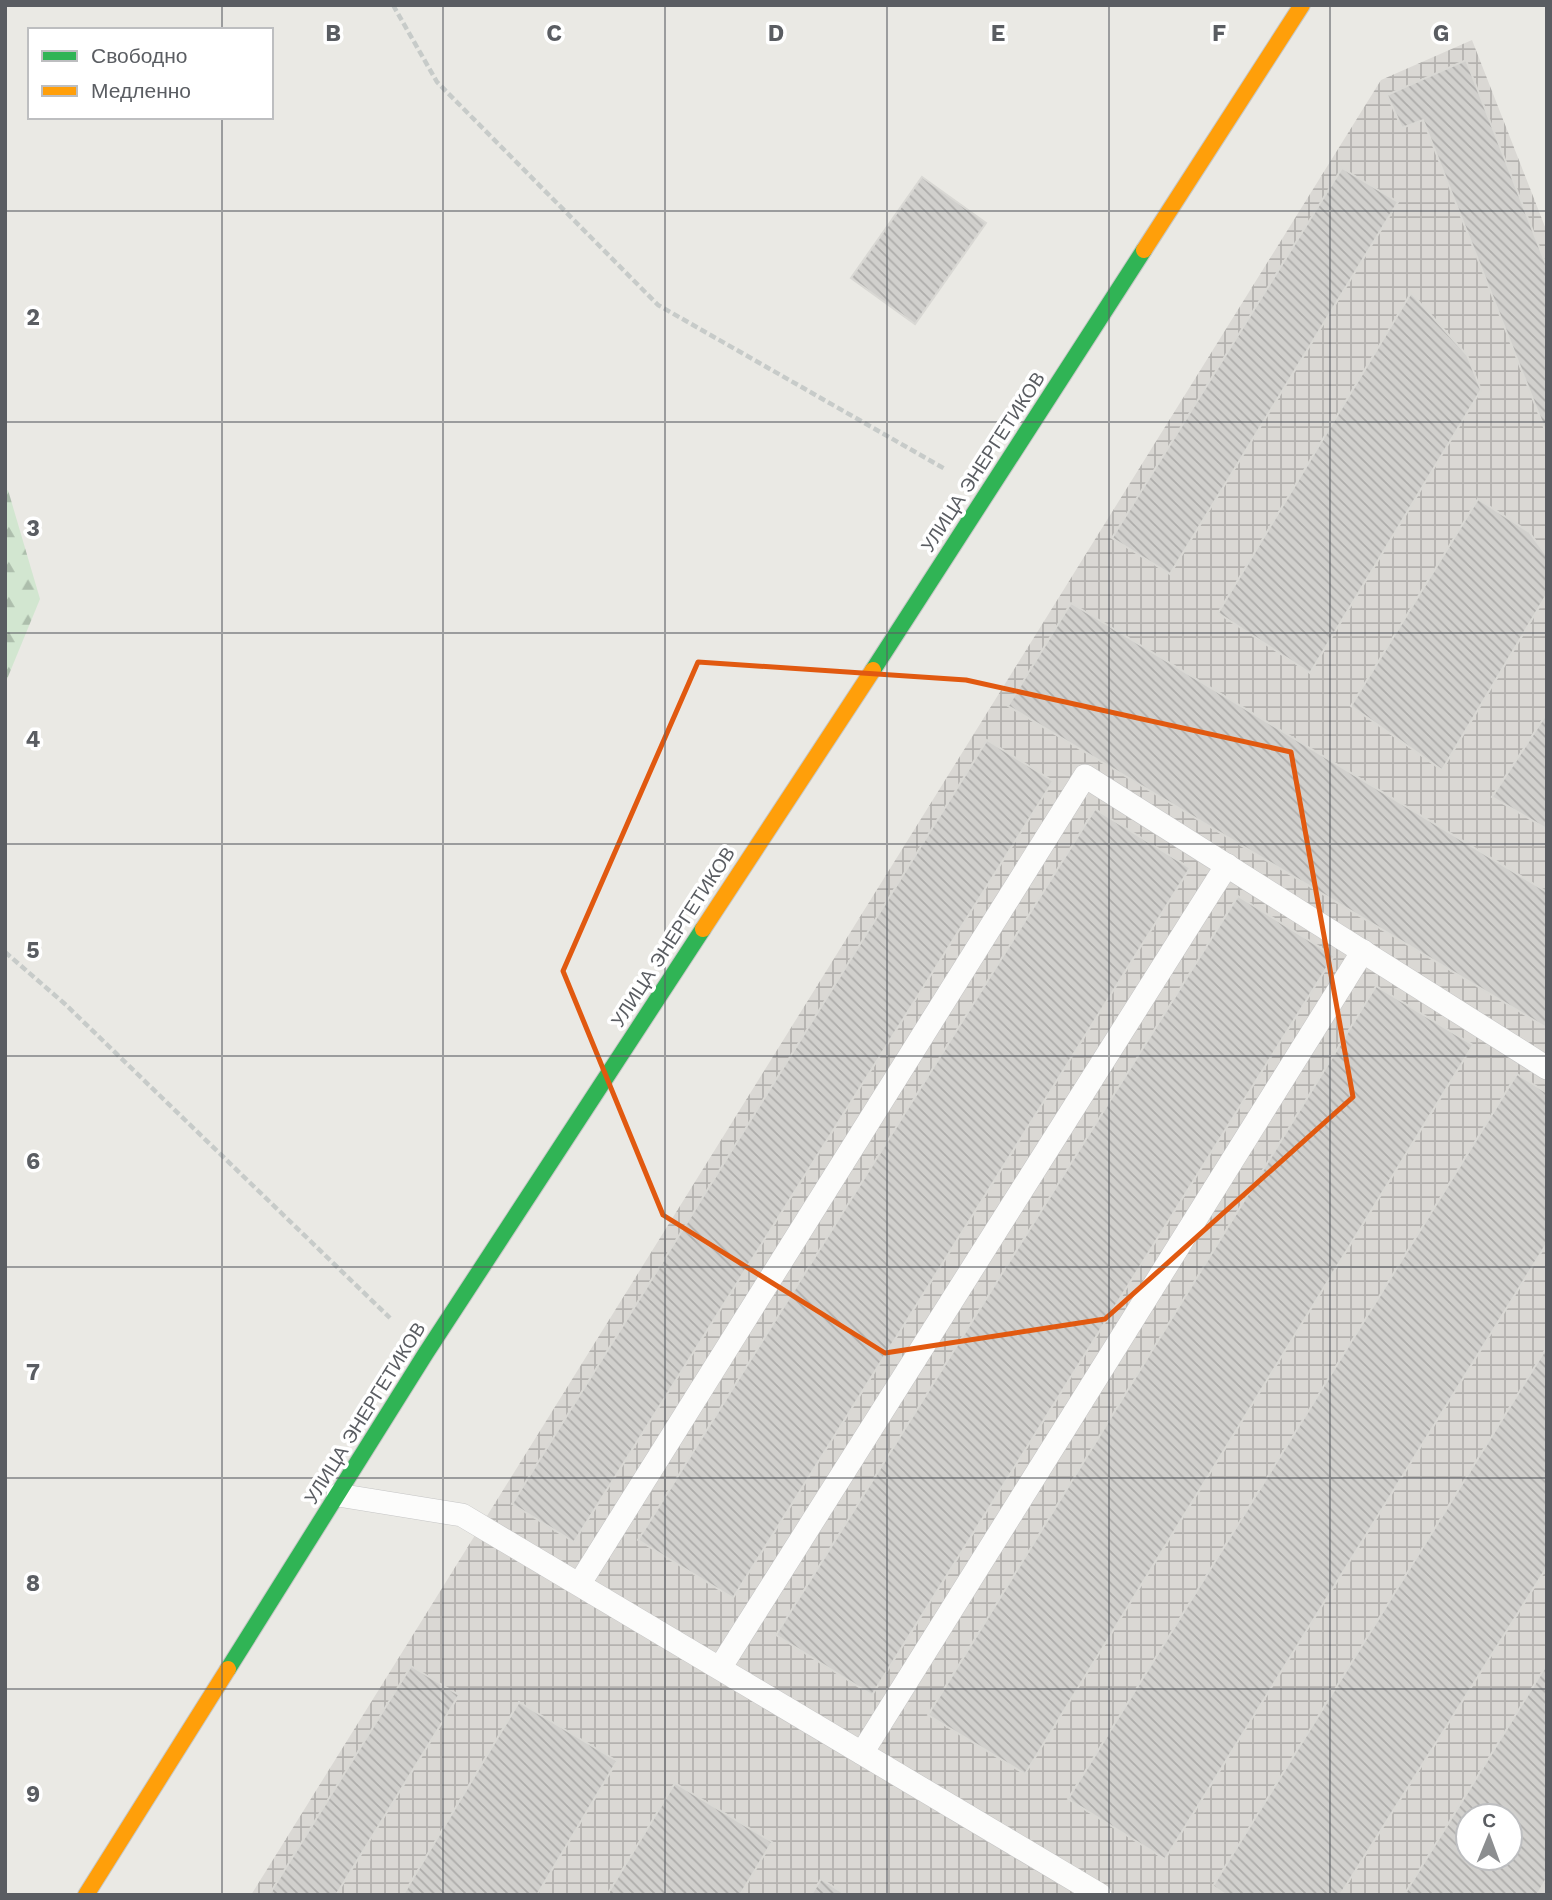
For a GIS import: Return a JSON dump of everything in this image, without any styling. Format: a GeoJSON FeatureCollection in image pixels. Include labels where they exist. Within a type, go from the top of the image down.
{"type":"FeatureCollection","features":[{"type":"Feature","properties":{"kind":"main road","name":"УЛИЦА ЭНЕРГЕТИКОВ"},"geometry":{"type":"LineString","coordinates":[[86,1895],[426,1353],[988,494],[1302,5]]}},
{"type":"Feature","properties":{"kind":"lane"},"geometry":{"type":"LineString","coordinates":[[580,1583],[1085,776],[1547,1068]]}},
{"type":"Feature","properties":{"kind":"lane"},"geometry":{"type":"LineString","coordinates":[[720,1668],[1227,865]]}},
{"type":"Feature","properties":{"kind":"lane"},"geometry":{"type":"LineString","coordinates":[[862,1753],[1363,951]]}},
{"type":"Feature","properties":{"kind":"lane"},"geometry":{"type":"LineString","coordinates":[[338,1494],[463,1515],[1100,1895]]}},
{"type":"Feature","properties":{"kind":"path"},"geometry":{"type":"LineString","coordinates":[[393,5],[438,82],[658,305],[988,494]]}},
{"type":"Feature","properties":{"kind":"path"},"geometry":{"type":"LineString","coordinates":[[5,952],[65,1004],[426,1353]]}},
{"type":"Feature","properties":{"kind":"highlighted area"},"geometry":{"type":"Polygon","coordinates":[[[698,662],[966,680],[1291,752],[1353,1097],[1105,1319],[885,1353],[663,1215],[563,971],[698,662]]]}},
{"type":"Feature","properties":{"kind":"shaded area"},"geometry":{"type":"Polygon","coordinates":[[[1472,40],[1547,232],[1547,1895],[251,1895],[1381,80],[1472,40]]]}},
{"type":"Feature","properties":{"kind":"green space"},"geometry":{"type":"Polygon","coordinates":[[[8,490],[40,599],[5,684],[5,492],[8,490]]]}},
{"type":"Feature","properties":{"kind":"building"},"geometry":{"type":"Polygon","coordinates":[[[1466,60],[1547,267],[1547,435],[1423,120],[1402,128],[1387,95],[1466,60]]]}},
{"type":"Feature","properties":{"kind":"building"},"geometry":{"type":"Polygon","coordinates":[[[1342,168],[1398,202],[1170,574],[1112,538],[1342,168]]]}},
{"type":"Feature","properties":{"kind":"building"},"geometry":{"type":"Polygon","coordinates":[[[922,177],[986,223],[915,324],[851,278],[922,177]]]}},
{"type":"Feature","properties":{"kind":"building"},"geometry":{"type":"Polygon","coordinates":[[[1411,293],[1467,355],[1481,390],[1310,673],[1218,613],[1411,293]]]}},
{"type":"Feature","properties":{"kind":"building"},"geometry":{"type":"Polygon","coordinates":[[[1478,499],[1529,532],[1547,556],[1547,594],[1442,770],[1351,706],[1478,499]]]}},
{"type":"Feature","properties":{"kind":"building"},"geometry":{"type":"Polygon","coordinates":[[[1071,603],[1547,892],[1547,1028],[1008,706],[1071,603]]]}},
{"type":"Feature","properties":{"kind":"building"},"geometry":{"type":"Polygon","coordinates":[[[1547,713],[1547,829],[1492,797],[1547,713]]]}},
{"type":"Feature","properties":{"kind":"building"},"geometry":{"type":"Polygon","coordinates":[[[987,740],[1053,781],[574,1542],[512,1504],[987,740]]]}},
{"type":"Feature","properties":{"kind":"building"},"geometry":{"type":"Polygon","coordinates":[[[1095,809],[1190,868],[733,1598],[638,1540],[1095,809]]]}},
{"type":"Feature","properties":{"kind":"building"},"geometry":{"type":"Polygon","coordinates":[[[1238,896],[1334,956],[872,1695],[776,1635],[1238,896]]]}},
{"type":"Feature","properties":{"kind":"building"},"geometry":{"type":"Polygon","coordinates":[[[1376,986],[1473,1045],[1025,1774],[928,1715],[1376,986]]]}},
{"type":"Feature","properties":{"kind":"building"},"geometry":{"type":"Polygon","coordinates":[[[1517,1074],[1547,1093],[1547,1243],[1165,1859],[1068,1799],[1517,1074]]]}},
{"type":"Feature","properties":{"kind":"building"},"geometry":{"type":"Polygon","coordinates":[[[1547,1347],[1547,1567],[1340,1895],[1226,1895],[1213,1886],[1547,1347]]]}},
{"type":"Feature","properties":{"kind":"building"},"geometry":{"type":"Polygon","coordinates":[[[1547,1664],[1547,1878],[1537,1895],[1404,1895],[1454,1814],[1454,1872],[1524,1872],[1524,1802],[1462,1802],[1547,1664]]]}},
{"type":"Feature","properties":{"kind":"building"},"geometry":{"type":"Polygon","coordinates":[[[411,1666],[459,1695],[336,1895],[269,1895],[411,1666]]]}},
{"type":"Feature","properties":{"kind":"building"},"geometry":{"type":"Polygon","coordinates":[[[519,1702],[617,1761],[537,1895],[403,1895],[519,1702]]]}},
{"type":"Feature","properties":{"kind":"building"},"geometry":{"type":"Polygon","coordinates":[[[675,1783],[772,1842],[740,1895],[607,1895],[675,1783]]]}},
{"type":"Feature","properties":{"kind":"building"},"geometry":{"type":"Polygon","coordinates":[[[821,1879],[846,1895],[811,1895],[821,1879]]]}},
{"type":"Feature","properties":{"kind":"traffic: fast"},"geometry":{"type":"LineString","coordinates":[[873,670],[1144,250]]}},
{"type":"Feature","properties":{"kind":"traffic: fast"},"geometry":{"type":"LineString","coordinates":[[228,1669],[426,1353],[703,929]]}},
{"type":"Feature","properties":{"kind":"traffic: slow"},"geometry":{"type":"LineString","coordinates":[[1144,250],[1302,5]]}},
{"type":"Feature","properties":{"kind":"traffic: slow"},"geometry":{"type":"LineString","coordinates":[[703,929],[873,670]]}},
{"type":"Feature","properties":{"kind":"traffic: slow"},"geometry":{"type":"LineString","coordinates":[[86,1895],[228,1669]]}}]}
